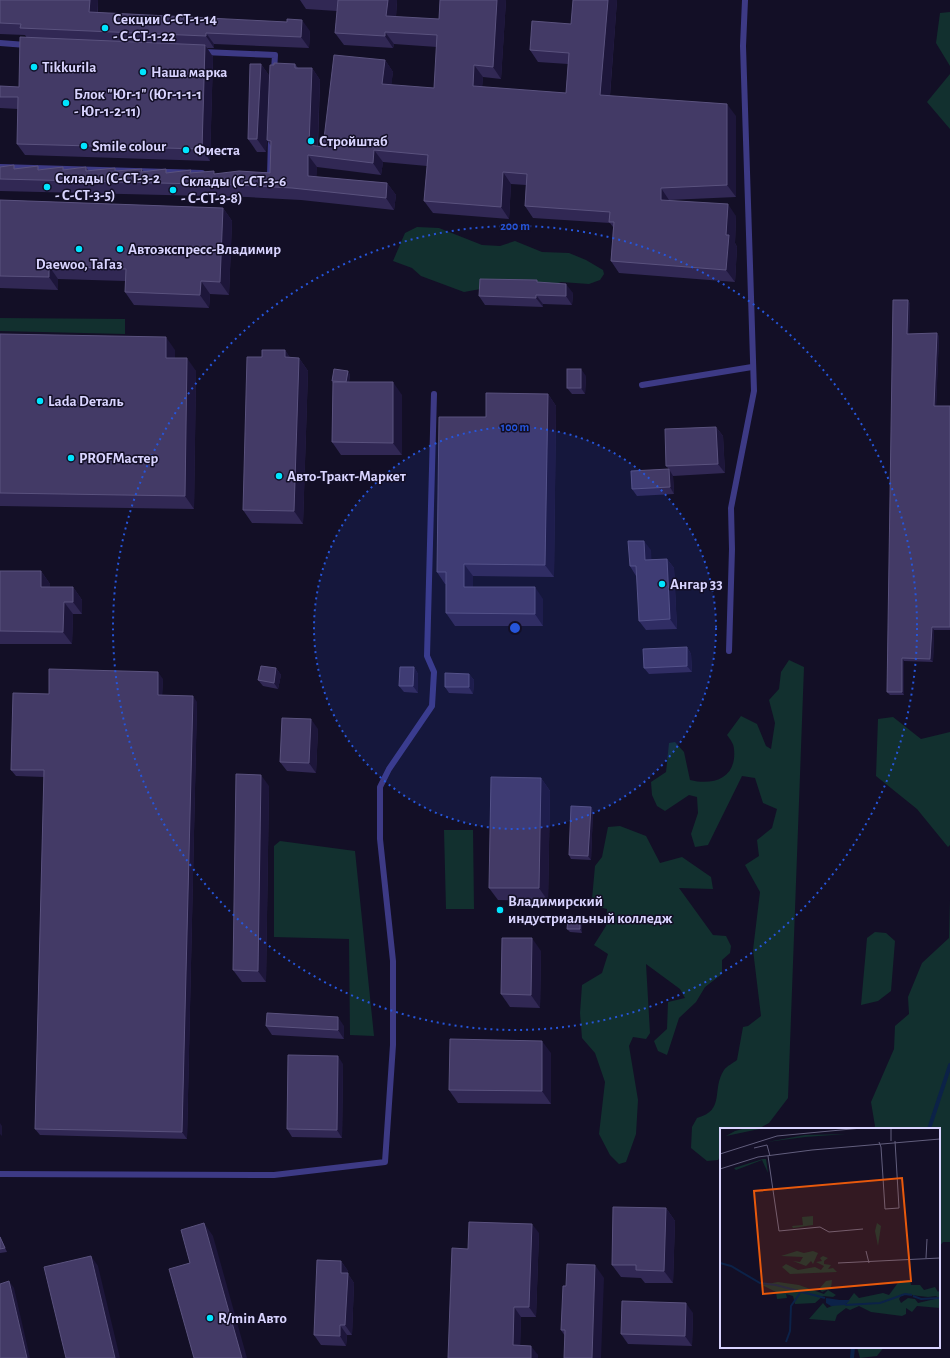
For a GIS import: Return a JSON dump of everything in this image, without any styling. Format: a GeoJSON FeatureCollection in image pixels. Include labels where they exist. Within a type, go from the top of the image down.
{"type":"FeatureCollection","features":[{"type":"Feature","properties":{"kind":"lane"},"geometry":{"type":"LineString","coordinates":[[729,651],[732,549],[731,508],[754,390],[752,367],[753,344],[743,46],[745,0]]}},
{"type":"Feature","properties":{"kind":"lane"},"geometry":{"type":"LineString","coordinates":[[0,43],[37,46]]}},
{"type":"Feature","properties":{"kind":"lane"},"geometry":{"type":"LineString","coordinates":[[195,52],[275,55],[274,77]]}},
{"type":"Feature","properties":{"kind":"lane"},"geometry":{"type":"LineString","coordinates":[[262,175],[270,176],[272,130]]}},
{"type":"Feature","properties":{"kind":"lane"},"geometry":{"type":"LineString","coordinates":[[0,167],[206,173]]}},
{"type":"Feature","properties":{"kind":"lane"},"geometry":{"type":"LineString","coordinates":[[642,385],[752,367]]}},
{"type":"Feature","properties":{"kind":"lane"},"geometry":{"type":"LineString","coordinates":[[0,1174],[274,1175],[385,1162],[393,1044],[393,961],[380,839],[380,787],[389,769],[432,706],[434,672],[426,656],[434,394]]}},
{"type":"Feature","properties":{"kind":"green space"},"geometry":{"type":"Polygon","coordinates":[[[950,12],[950,66],[936,43],[940,13],[950,12]]]}},
{"type":"Feature","properties":{"kind":"green space"},"geometry":{"type":"Polygon","coordinates":[[[950,74],[950,129],[927,102],[950,74]]]}},
{"type":"Feature","properties":{"kind":"green space"},"geometry":{"type":"Polygon","coordinates":[[[417,227],[439,228],[482,245],[500,246],[515,241],[542,252],[569,253],[586,260],[603,270],[604,274],[600,280],[589,284],[561,282],[543,289],[486,288],[464,292],[421,276],[412,268],[393,261],[405,233],[417,227]]]}},
{"type":"Feature","properties":{"kind":"green space"},"geometry":{"type":"Polygon","coordinates":[[[0,318],[125,319],[125,334],[0,331],[0,318]]]}},
{"type":"Feature","properties":{"kind":"green space"},"geometry":{"type":"Polygon","coordinates":[[[789,660],[804,667],[788,1098],[769,1123],[760,1128],[720,1128],[720,1157],[718,1160],[707,1161],[691,1148],[692,1127],[697,1118],[712,1110],[715,1105],[720,1077],[728,1066],[737,1060],[743,1027],[748,1026],[761,1016],[753,950],[760,892],[745,865],[759,856],[757,840],[772,828],[777,809],[763,803],[755,778],[742,776],[708,845],[695,847],[691,834],[698,813],[697,797],[689,795],[665,811],[657,806],[652,795],[651,782],[666,772],[669,743],[675,742],[684,752],[690,780],[707,782],[722,778],[732,767],[734,759],[733,745],[727,735],[741,716],[757,724],[766,746],[771,749],[775,723],[769,700],[779,689],[781,672],[789,660]]]}},
{"type":"Feature","properties":{"kind":"green space"},"geometry":{"type":"Polygon","coordinates":[[[893,717],[921,739],[950,732],[950,845],[948,847],[917,809],[876,776],[878,719],[893,717]]]}},
{"type":"Feature","properties":{"kind":"green space"},"geometry":{"type":"Polygon","coordinates":[[[620,826],[646,836],[660,863],[682,857],[711,877],[713,889],[679,888],[713,935],[726,936],[731,946],[730,953],[722,960],[722,974],[705,987],[696,1002],[679,1018],[667,1055],[658,1051],[654,1041],[667,1029],[668,1002],[685,998],[680,989],[646,964],[650,1033],[646,1039],[633,1037],[629,1046],[638,1100],[636,1134],[626,1162],[619,1164],[610,1155],[599,1134],[605,1082],[595,1053],[582,1038],[580,1013],[582,985],[602,973],[608,954],[594,945],[606,926],[607,909],[595,906],[592,899],[595,866],[602,857],[608,827],[620,826]]]}},
{"type":"Feature","properties":{"kind":"green space"},"geometry":{"type":"Polygon","coordinates":[[[444,830],[473,830],[474,909],[446,909],[444,830]]]}},
{"type":"Feature","properties":{"kind":"green space"},"geometry":{"type":"Polygon","coordinates":[[[280,841],[355,851],[374,1036],[350,1035],[349,939],[274,937],[274,846],[280,841]]]}},
{"type":"Feature","properties":{"kind":"green space"},"geometry":{"type":"Polygon","coordinates":[[[950,900],[950,1242],[943,1242],[940,1246],[940,1128],[874,1128],[871,1102],[894,1049],[895,1026],[909,1014],[908,997],[922,963],[949,938],[950,900]]]}},
{"type":"Feature","properties":{"kind":"green space"},"geometry":{"type":"Polygon","coordinates":[[[875,932],[886,933],[895,941],[891,991],[878,1001],[861,1005],[867,938],[875,932]]]}},
{"type":"Feature","properties":{"kind":"green space"},"geometry":{"type":"Polygon","coordinates":[[[857,1348],[883,1348],[877,1356],[860,1358],[857,1348]]]}},
{"type":"Feature","properties":{"kind":"building"},"geometry":{"type":"Polygon","coordinates":[[[0,0],[90,0],[89,12],[287,22],[287,19],[302,20],[301,37],[206,33],[206,36],[20,28],[21,24],[0,23],[0,0]]]}},
{"type":"Feature","properties":{"kind":"building"},"geometry":{"type":"Polygon","coordinates":[[[338,0],[388,0],[386,16],[439,19],[440,0],[497,0],[493,67],[474,65],[473,86],[566,93],[569,53],[530,50],[532,21],[571,24],[573,0],[608,0],[600,95],[727,104],[727,185],[661,188],[661,200],[728,204],[726,235],[729,235],[726,270],[611,261],[614,222],[609,222],[610,212],[525,206],[527,174],[503,172],[501,207],[424,201],[428,155],[374,150],[373,163],[308,155],[308,176],[387,183],[386,198],[292,188],[238,185],[0,179],[0,167],[14,165],[14,169],[38,166],[38,170],[63,167],[63,170],[86,167],[86,171],[115,168],[115,171],[142,169],[141,172],[166,169],[166,173],[191,170],[190,173],[214,171],[214,174],[239,171],[270,173],[271,141],[267,140],[270,65],[274,65],[274,63],[295,64],[295,68],[312,68],[309,145],[323,147],[334,55],[385,60],[382,84],[434,88],[437,35],[385,32],[385,36],[335,33],[338,0]]]}},
{"type":"Feature","properties":{"kind":"building"},"geometry":{"type":"Polygon","coordinates":[[[20,37],[205,45],[202,149],[17,144],[18,97],[0,97],[0,86],[19,87],[20,37]]]}},
{"type":"Feature","properties":{"kind":"building"},"geometry":{"type":"Polygon","coordinates":[[[250,64],[261,64],[257,139],[248,139],[250,64]]]}},
{"type":"Feature","properties":{"kind":"building"},"geometry":{"type":"Polygon","coordinates":[[[0,200],[223,208],[220,282],[201,281],[200,295],[125,292],[126,269],[49,266],[49,277],[0,276],[0,200]]]}},
{"type":"Feature","properties":{"kind":"building"},"geometry":{"type":"Polygon","coordinates":[[[480,279],[537,280],[537,282],[566,284],[566,296],[536,295],[536,298],[479,296],[480,279]]]}},
{"type":"Feature","properties":{"kind":"building"},"geometry":{"type":"Polygon","coordinates":[[[893,300],[908,300],[907,334],[937,333],[934,406],[950,406],[950,627],[932,627],[930,659],[902,658],[902,692],[887,692],[893,300]]]}},
{"type":"Feature","properties":{"kind":"building"},"geometry":{"type":"Polygon","coordinates":[[[0,334],[166,337],[166,358],[187,358],[185,496],[0,493],[0,334]]]}},
{"type":"Feature","properties":{"kind":"building"},"geometry":{"type":"Polygon","coordinates":[[[262,350],[285,350],[285,357],[299,358],[294,511],[243,510],[247,357],[262,357],[262,350]]]}},
{"type":"Feature","properties":{"kind":"building"},"geometry":{"type":"Polygon","coordinates":[[[334,369],[348,371],[346,382],[332,381],[334,369]]]}},
{"type":"Feature","properties":{"kind":"building"},"geometry":{"type":"Polygon","coordinates":[[[567,369],[581,369],[581,388],[567,388],[567,369]]]}},
{"type":"Feature","properties":{"kind":"building"},"geometry":{"type":"Polygon","coordinates":[[[333,382],[393,382],[393,443],[332,442],[333,382]]]}},
{"type":"Feature","properties":{"kind":"building"},"geometry":{"type":"Polygon","coordinates":[[[486,393],[548,394],[545,565],[464,564],[464,587],[535,587],[535,614],[446,613],[446,572],[437,572],[439,417],[486,417],[486,393]]]}},
{"type":"Feature","properties":{"kind":"building"},"geometry":{"type":"Polygon","coordinates":[[[716,427],[718,464],[666,466],[665,429],[716,427]]]}},
{"type":"Feature","properties":{"kind":"building"},"geometry":{"type":"Polygon","coordinates":[[[669,469],[670,487],[632,489],[631,471],[669,469]]]}},
{"type":"Feature","properties":{"kind":"building"},"geometry":{"type":"Polygon","coordinates":[[[628,541],[644,541],[645,560],[667,559],[670,619],[639,621],[636,566],[630,566],[628,541]]]}},
{"type":"Feature","properties":{"kind":"building"},"geometry":{"type":"Polygon","coordinates":[[[0,571],[41,571],[41,587],[73,587],[73,602],[64,602],[63,632],[0,631],[0,571]]]}},
{"type":"Feature","properties":{"kind":"building"},"geometry":{"type":"Polygon","coordinates":[[[687,647],[687,666],[644,668],[643,649],[687,647]]]}},
{"type":"Feature","properties":{"kind":"building"},"geometry":{"type":"Polygon","coordinates":[[[261,666],[276,668],[274,683],[258,680],[261,666]]]}},
{"type":"Feature","properties":{"kind":"building"},"geometry":{"type":"Polygon","coordinates":[[[400,667],[414,667],[413,686],[399,686],[400,667]]]}},
{"type":"Feature","properties":{"kind":"building"},"geometry":{"type":"Polygon","coordinates":[[[49,669],[158,672],[158,695],[193,696],[182,1132],[35,1129],[44,770],[11,770],[13,693],[49,694],[49,669]]]}},
{"type":"Feature","properties":{"kind":"building"},"geometry":{"type":"Polygon","coordinates":[[[445,673],[469,674],[469,687],[445,687],[445,673]]]}},
{"type":"Feature","properties":{"kind":"building"},"geometry":{"type":"Polygon","coordinates":[[[282,718],[311,719],[309,763],[280,762],[282,718]]]}},
{"type":"Feature","properties":{"kind":"building"},"geometry":{"type":"Polygon","coordinates":[[[236,774],[261,775],[258,971],[233,970],[236,774]]]}},
{"type":"Feature","properties":{"kind":"building"},"geometry":{"type":"Polygon","coordinates":[[[491,777],[541,778],[539,888],[489,888],[491,777]]]}},
{"type":"Feature","properties":{"kind":"building"},"geometry":{"type":"Polygon","coordinates":[[[571,806],[591,807],[588,856],[569,855],[571,806]]]}},
{"type":"Feature","properties":{"kind":"building"},"geometry":{"type":"Polygon","coordinates":[[[568,918],[580,919],[580,929],[567,929],[568,918]]]}},
{"type":"Feature","properties":{"kind":"building"},"geometry":{"type":"Polygon","coordinates":[[[502,938],[532,938],[531,995],[501,994],[502,938]]]}},
{"type":"Feature","properties":{"kind":"building"},"geometry":{"type":"Polygon","coordinates":[[[267,1013],[338,1017],[338,1030],[266,1026],[267,1013]]]}},
{"type":"Feature","properties":{"kind":"building"},"geometry":{"type":"Polygon","coordinates":[[[450,1039],[542,1041],[542,1091],[449,1090],[450,1039]]]}},
{"type":"Feature","properties":{"kind":"building"},"geometry":{"type":"Polygon","coordinates":[[[288,1055],[338,1056],[337,1130],[287,1129],[288,1055]]]}},
{"type":"Feature","properties":{"kind":"building"},"geometry":{"type":"Polygon","coordinates":[[[613,1207],[666,1208],[664,1271],[636,1270],[636,1265],[612,1265],[613,1207]]]}},
{"type":"Feature","properties":{"kind":"building"},"geometry":{"type":"Polygon","coordinates":[[[469,1222],[532,1224],[529,1307],[514,1307],[513,1345],[531,1346],[531,1358],[448,1358],[452,1248],[468,1249],[469,1222]]]}},
{"type":"Feature","properties":{"kind":"building"},"geometry":{"type":"Polygon","coordinates":[[[204,1223],[242,1358],[194,1358],[169,1269],[190,1263],[181,1230],[204,1223]]]}},
{"type":"Feature","properties":{"kind":"building"},"geometry":{"type":"Polygon","coordinates":[[[0,1237],[5,1248],[0,1249],[0,1237]]]}},
{"type":"Feature","properties":{"kind":"building"},"geometry":{"type":"Polygon","coordinates":[[[91,1256],[115,1358],[66,1358],[44,1267],[91,1256]]]}},
{"type":"Feature","properties":{"kind":"building"},"geometry":{"type":"Polygon","coordinates":[[[317,1260],[341,1261],[341,1273],[348,1273],[345,1325],[340,1325],[340,1336],[314,1335],[317,1260]]]}},
{"type":"Feature","properties":{"kind":"building"},"geometry":{"type":"Polygon","coordinates":[[[567,1264],[595,1265],[592,1358],[564,1358],[565,1330],[561,1330],[563,1286],[566,1286],[567,1264]]]}},
{"type":"Feature","properties":{"kind":"building"},"geometry":{"type":"Polygon","coordinates":[[[9,1281],[27,1358],[0,1358],[0,1284],[9,1281]]]}},
{"type":"Feature","properties":{"kind":"building"},"geometry":{"type":"Polygon","coordinates":[[[622,1301],[686,1303],[685,1336],[621,1334],[622,1301]]]}},
{"type":"Feature","properties":{"kind":"waterway"},"geometry":{"type":"LineString","coordinates":[[929,1128],[950,1065]]}},
{"type":"Feature","properties":{"kind":"waterway"},"geometry":{"type":"LineString","coordinates":[[852,1358],[853,1348]]}},
{"type":"Feature","properties":{"kind":"place","name":"Секции С-СТ-1-14 - С-СТ-1-22"},"geometry":{"type":"Point","coordinates":[105,28]}},
{"type":"Feature","properties":{"kind":"place","name":"Tikkurila"},"geometry":{"type":"Point","coordinates":[34,67]}},
{"type":"Feature","properties":{"kind":"place","name":"Наша марка"},"geometry":{"type":"Point","coordinates":[143,72]}},
{"type":"Feature","properties":{"kind":"place","name":"Блок \"Юг-1\" (Юг-1-1-1 - Юг-1-2-11)"},"geometry":{"type":"Point","coordinates":[66,103]}},
{"type":"Feature","properties":{"kind":"place","name":"Стройштаб"},"geometry":{"type":"Point","coordinates":[311,141]}},
{"type":"Feature","properties":{"kind":"place","name":"Smile colour"},"geometry":{"type":"Point","coordinates":[84,146]}},
{"type":"Feature","properties":{"kind":"place","name":"Фиеста"},"geometry":{"type":"Point","coordinates":[186,150]}},
{"type":"Feature","properties":{"kind":"place","name":"Склады (С-СТ-3-2 - С-СТ-3-5)"},"geometry":{"type":"Point","coordinates":[47,187]}},
{"type":"Feature","properties":{"kind":"place","name":"Склады (С-СТ-3-6 - С-СТ-3-8)"},"geometry":{"type":"Point","coordinates":[173,190]}},
{"type":"Feature","properties":{"kind":"place","name":"Daewoo, ТаГаз"},"geometry":{"type":"Point","coordinates":[79,249]}},
{"type":"Feature","properties":{"kind":"place","name":"Автоэкспресс-Владимир"},"geometry":{"type":"Point","coordinates":[120,249]}},
{"type":"Feature","properties":{"kind":"place","name":"Lada Dеталь"},"geometry":{"type":"Point","coordinates":[40,401]}},
{"type":"Feature","properties":{"kind":"place","name":"PROFМастер"},"geometry":{"type":"Point","coordinates":[71,458]}},
{"type":"Feature","properties":{"kind":"place","name":"Авто-Тракт-Маркет"},"geometry":{"type":"Point","coordinates":[279,476]}},
{"type":"Feature","properties":{"kind":"place","name":"Ангар 33"},"geometry":{"type":"Point","coordinates":[662,584]}},
{"type":"Feature","properties":{"kind":"place","name":"Владимирский индустриальный колледж"},"geometry":{"type":"Point","coordinates":[500,910]}},
{"type":"Feature","properties":{"kind":"place","name":"R/min Авто"},"geometry":{"type":"Point","coordinates":[210,1318]}}]}
